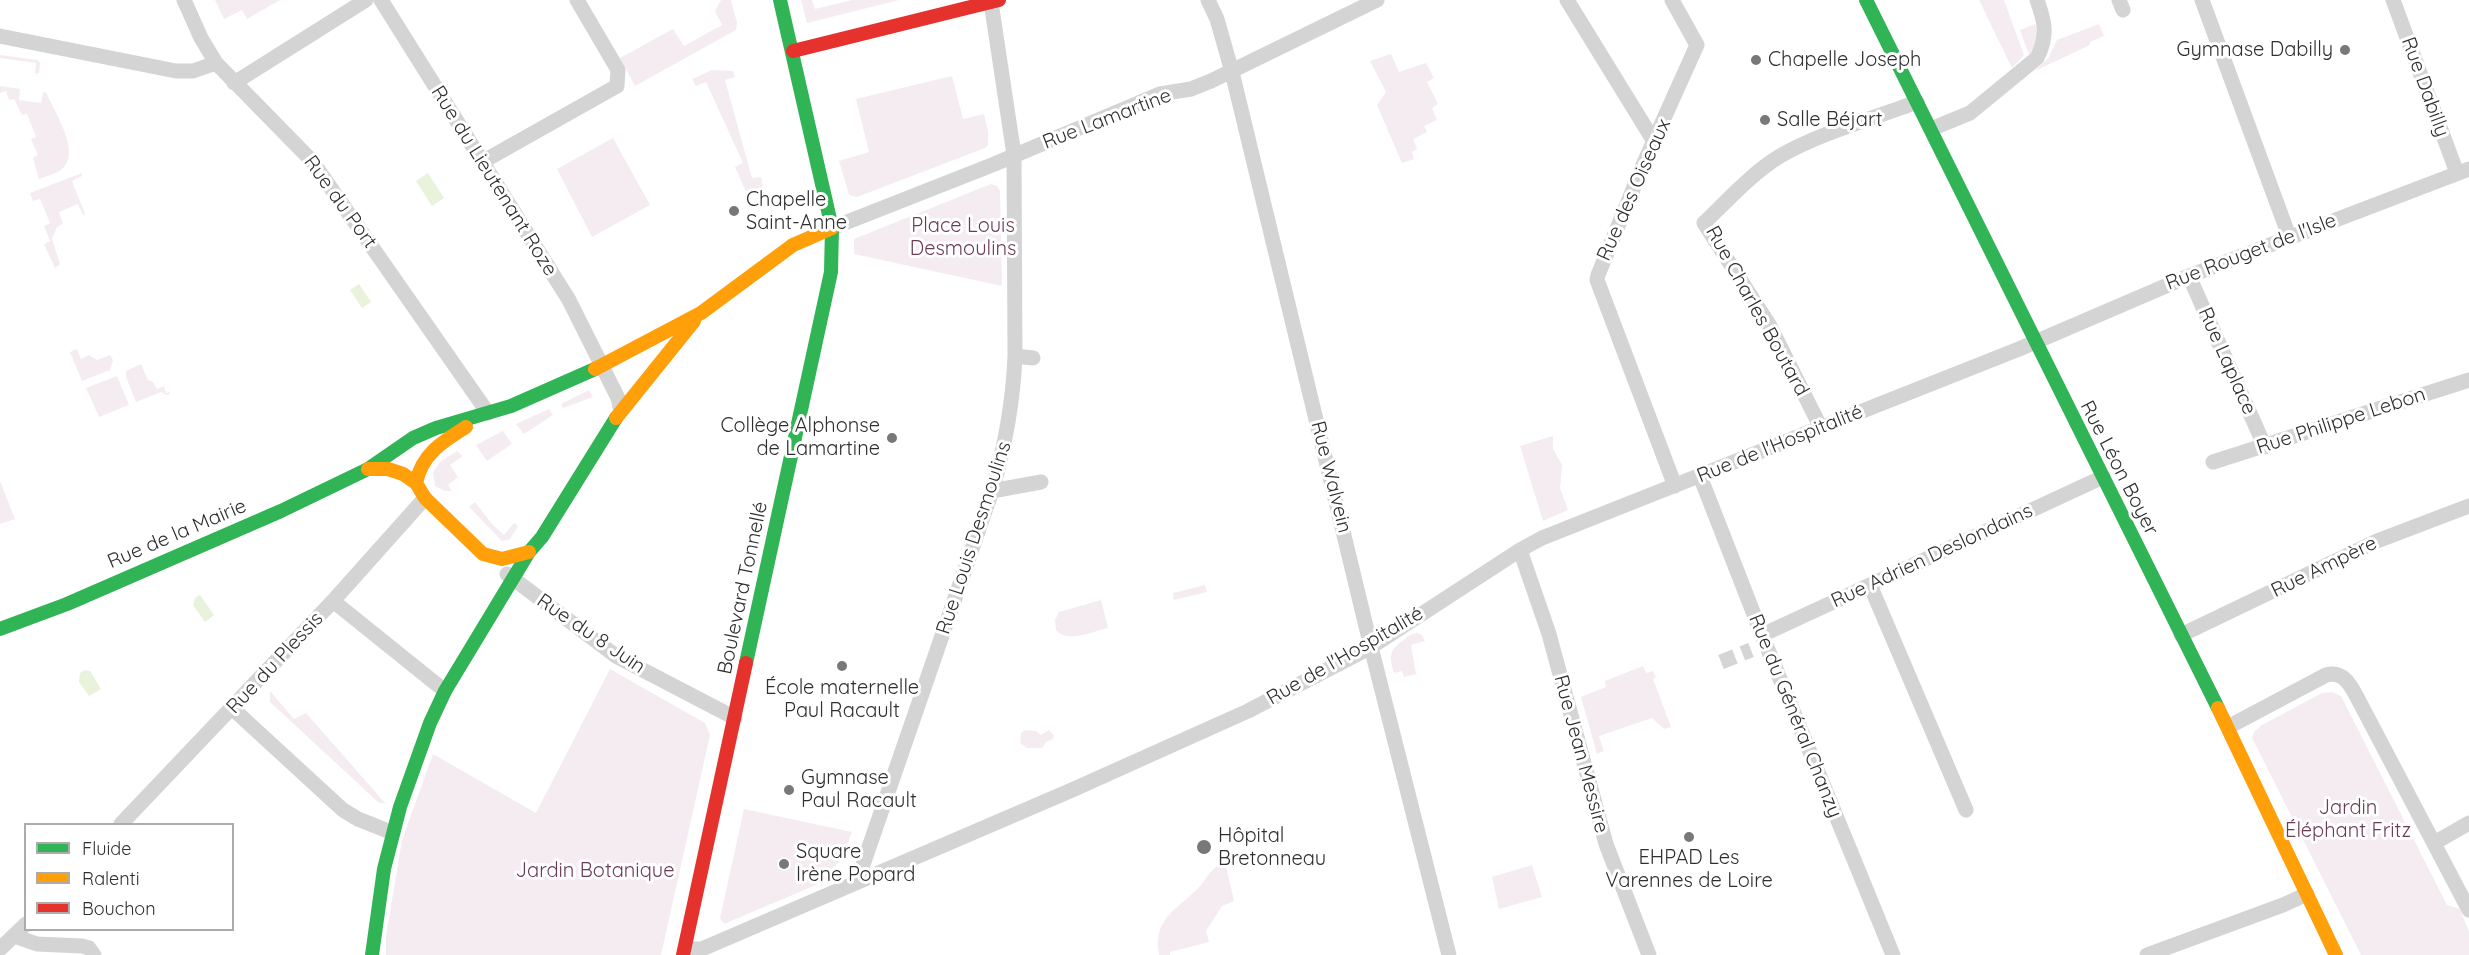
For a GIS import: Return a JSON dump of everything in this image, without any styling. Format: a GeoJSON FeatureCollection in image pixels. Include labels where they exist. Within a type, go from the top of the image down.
{"type":"FeatureCollection","features":[{"type":"Feature","properties":{"kind":"street","name":"Rue du Port"},"geometry":{"type":"LineString","coordinates":[[184,0],[201,38],[216,63],[312,161],[488,413]]}},
{"type":"Feature","properties":{"kind":"street"},"geometry":{"type":"LineString","coordinates":[[234,83],[366,0]]}},
{"type":"Feature","properties":{"kind":"street","name":"Rue du Lieutenant Roze"},"geometry":{"type":"LineString","coordinates":[[381,0],[569,300],[618,398],[621,411]]}},
{"type":"Feature","properties":{"kind":"street"},"geometry":{"type":"LineString","coordinates":[[482,162],[617,86],[618,70],[576,0]]}},
{"type":"Feature","properties":{"kind":"street","name":"Boulevard Tonnellé"},"geometry":{"type":"LineString","coordinates":[[684,952],[831,272],[832,228],[780,0]]}},
{"type":"Feature","properties":{"kind":"street","name":"Rue Walvein"},"geometry":{"type":"LineString","coordinates":[[1208,0],[1217,19],[1232,72],[1371,647],[1449,955]]}},
{"type":"Feature","properties":{"kind":"street","name":"Rue Lamartine"},"geometry":{"type":"LineString","coordinates":[[832,228],[1014,156],[1161,94],[1191,89],[1232,72],[1377,0]]}},
{"type":"Feature","properties":{"kind":"street"},"geometry":{"type":"LineString","coordinates":[[1567,0],[1655,143]]}},
{"type":"Feature","properties":{"kind":"street","name":"Rue des Oiseaux"},"geometry":{"type":"LineString","coordinates":[[1672,0],[1697,45],[1634,187],[1597,280],[1674,486]]}},
{"type":"Feature","properties":{"kind":"street","name":"Rue Léon Boyer"},"geometry":{"type":"LineString","coordinates":[[1866,0],[2228,727],[2336,955]]}},
{"type":"Feature","properties":{"kind":"street"},"geometry":{"type":"LineString","coordinates":[[1931,129],[1970,113],[2037,58],[2046,31],[2037,0]]}},
{"type":"Feature","properties":{"kind":"street"},"geometry":{"type":"LineString","coordinates":[[2202,0],[2289,236]]}},
{"type":"Feature","properties":{"kind":"street","name":"Rue Dabilly"},"geometry":{"type":"LineString","coordinates":[[2393,0],[2463,171]]}},
{"type":"Feature","properties":{"kind":"street"},"geometry":{"type":"LineString","coordinates":[[793,51],[995,1]]}},
{"type":"Feature","properties":{"kind":"street","name":"Rue Louis Desmoulins"},"geometry":{"type":"LineString","coordinates":[[857,882],[992,492],[1007,433],[1015,356],[1014,156],[995,1]]}},
{"type":"Feature","properties":{"kind":"street"},"geometry":{"type":"LineString","coordinates":[[0,36],[176,71],[193,71],[216,63]]}},
{"type":"Feature","properties":{"kind":"street","name":"Rue Charles Boutard"},"geometry":{"type":"LineString","coordinates":[[1821,428],[1770,326],[1704,223],[1779,157],[1805,144],[1917,102]]}},
{"type":"Feature","properties":{"kind":"street","name":"Rue Rouget de l'Isle"},"geometry":{"type":"LineString","coordinates":[[2035,342],[2289,236],[2463,171]]}},
{"type":"Feature","properties":{"kind":"street"},"geometry":{"type":"LineString","coordinates":[[416,483],[418,468],[434,448],[488,413],[511,406],[601,366],[700,313],[793,245],[832,228]]}},
{"type":"Feature","properties":{"kind":"street","name":"Rue Laplace"},"geometry":{"type":"LineString","coordinates":[[2189,276],[2265,447]]}},
{"type":"Feature","properties":{"kind":"street"},"geometry":{"type":"LineString","coordinates":[[372,955],[384,869],[393,833],[417,758],[445,691],[530,552],[542,537],[621,411],[700,313]]}},
{"type":"Feature","properties":{"kind":"street","name":"Rue de l'Hospitalité"},"geometry":{"type":"LineString","coordinates":[[684,952],[702,949],[1248,711],[1371,647],[1542,538],[2035,342]]}},
{"type":"Feature","properties":{"kind":"street"},"geometry":{"type":"LineString","coordinates":[[1015,356],[1033,358]]}},
{"type":"Feature","properties":{"kind":"street","name":"Rue Philippe Lebon"},"geometry":{"type":"LineString","coordinates":[[2212,462],[2265,447],[2469,380]]}},
{"type":"Feature","properties":{"kind":"street","name":"Rue de la Mairie"},"geometry":{"type":"LineString","coordinates":[[0,629],[67,604],[281,511],[368,469],[413,438],[436,428],[488,413]]}},
{"type":"Feature","properties":{"kind":"street"},"geometry":{"type":"LineString","coordinates":[[368,469],[388,469],[403,474],[416,483],[425,498],[485,557],[513,560],[530,552]]}},
{"type":"Feature","properties":{"kind":"street","name":"Rue du Général Chanzy"},"geometry":{"type":"LineString","coordinates":[[1700,476],[1762,635],[1893,955]]}},
{"type":"Feature","properties":{"kind":"street","name":"Rue Adrien Deslondains"},"geometry":{"type":"LineString","coordinates":[[1762,635],[2103,477]]}},
{"type":"Feature","properties":{"kind":"street"},"geometry":{"type":"LineString","coordinates":[[992,492],[1041,482]]}},
{"type":"Feature","properties":{"kind":"street","name":"Rue du Plessis"},"geometry":{"type":"LineString","coordinates":[[123,823],[233,709],[425,498]]}},
{"type":"Feature","properties":{"kind":"street","name":"Rue Ampère"},"geometry":{"type":"LineString","coordinates":[[2181,635],[2377,541],[2469,506]]}},
{"type":"Feature","properties":{"kind":"street","name":"Rue Jean Messire"},"geometry":{"type":"LineString","coordinates":[[1520,550],[1549,634],[1606,844],[1649,955]]}},
{"type":"Feature","properties":{"kind":"street","name":"Rue du 8 Juin"},"geometry":{"type":"LineString","coordinates":[[485,557],[616,656],[735,718]]}},
{"type":"Feature","properties":{"kind":"street"},"geometry":{"type":"LineString","coordinates":[[1870,585],[1966,810]]}},
{"type":"Feature","properties":{"kind":"street"},"geometry":{"type":"LineString","coordinates":[[333,601],[445,691]]}},
{"type":"Feature","properties":{"kind":"street"},"geometry":{"type":"LineString","coordinates":[[2228,727],[2326,675],[2339,675],[2350,686],[2469,910]]}},
{"type":"Feature","properties":{"kind":"street"},"geometry":{"type":"LineString","coordinates":[[233,709],[343,810],[358,819],[393,833]]}},
{"type":"Feature","properties":{"kind":"street"},"geometry":{"type":"LineString","coordinates":[[2434,843],[2469,824]]}},
{"type":"Feature","properties":{"kind":"street"},"geometry":{"type":"LineString","coordinates":[[2147,955],[2307,894]]}},
{"type":"Feature","properties":{"kind":"street"},"geometry":{"type":"LineString","coordinates":[[0,949],[24,926]]}},
{"type":"Feature","properties":{"kind":"street"},"geometry":{"type":"LineString","coordinates":[[14,936],[37,944],[82,946],[89,948],[94,955]]}},
{"type":"Feature","properties":{"kind":"green space"},"geometry":{"type":"Polygon","coordinates":[[[215,0],[280,0],[247,19],[242,10],[224,19],[215,0]]]}},
{"type":"Feature","properties":{"kind":"green space"},"geometry":{"type":"Polygon","coordinates":[[[721,0],[731,0],[737,23],[736,30],[635,86],[620,58],[673,29],[684,46],[722,25],[715,11],[721,0]]]}},
{"type":"Feature","properties":{"kind":"green space"},"geometry":{"type":"Polygon","coordinates":[[[801,0],[812,0],[815,9],[852,0],[899,0],[807,23],[801,0]]]}},
{"type":"Feature","properties":{"kind":"green space"},"geometry":{"type":"Polygon","coordinates":[[[1979,0],[2004,0],[2024,55],[2012,68],[1979,0]]]}},
{"type":"Feature","properties":{"kind":"green space"},"geometry":{"type":"Polygon","coordinates":[[[2035,24],[2037,41],[2035,49],[2029,55],[2020,30],[2035,24]]]}},
{"type":"Feature","properties":{"kind":"green space"},"geometry":{"type":"Polygon","coordinates":[[[2099,24],[2104,36],[2035,71],[2049,57],[2057,40],[2099,24]]]}},
{"type":"Feature","properties":{"kind":"green space"},"geometry":{"type":"Polygon","coordinates":[[[1391,54],[1399,72],[1426,63],[1434,78],[1427,82],[1438,104],[1432,108],[1437,120],[1424,126],[1427,132],[1413,139],[1417,149],[1412,152],[1414,159],[1402,163],[1377,105],[1386,92],[1370,61],[1391,54]]]}},
{"type":"Feature","properties":{"kind":"green space"},"geometry":{"type":"Polygon","coordinates":[[[0,55],[38,60],[39,73],[35,74],[36,63],[0,58],[0,55]]]}},
{"type":"Feature","properties":{"kind":"green space"},"geometry":{"type":"Polygon","coordinates":[[[712,70],[733,71],[735,77],[725,80],[752,178],[761,177],[763,188],[761,191],[746,192],[735,167],[743,163],[706,82],[696,86],[692,79],[712,70]]]}},
{"type":"Feature","properties":{"kind":"green space"},"geometry":{"type":"Polygon","coordinates":[[[952,76],[963,119],[984,114],[988,145],[857,197],[849,195],[839,161],[869,152],[856,99],[952,76]]]}},
{"type":"Feature","properties":{"kind":"green space"},"geometry":{"type":"Polygon","coordinates":[[[0,86],[20,89],[19,100],[41,103],[43,93],[46,92],[68,143],[67,163],[61,170],[39,179],[33,158],[38,155],[31,139],[36,137],[27,114],[22,115],[14,99],[9,100],[6,91],[0,93],[0,86]]]}},
{"type":"Feature","properties":{"kind":"green space"},"geometry":{"type":"Polygon","coordinates":[[[613,138],[650,205],[592,237],[557,169],[613,138]]]}},
{"type":"Feature","properties":{"kind":"green space"},"geometry":{"type":"Polygon","coordinates":[[[82,173],[82,176],[72,181],[85,214],[83,215],[78,204],[59,212],[63,224],[57,227],[52,239],[60,264],[55,268],[44,244],[50,241],[44,226],[50,223],[40,199],[33,201],[30,193],[82,173]]]}},
{"type":"Feature","properties":{"kind":"green space","name":"Place Louis Desmoulins"},"geometry":{"type":"Polygon","coordinates":[[[991,184],[997,186],[1000,191],[1002,286],[854,254],[854,239],[991,184]]]}},
{"type":"Feature","properties":{"kind":"green space"},"geometry":{"type":"Polygon","coordinates":[[[77,349],[81,359],[89,355],[97,360],[110,355],[113,360],[110,370],[82,381],[70,352],[77,349]]]}},
{"type":"Feature","properties":{"kind":"green space"},"geometry":{"type":"Polygon","coordinates":[[[141,364],[148,380],[153,382],[157,389],[164,386],[166,393],[170,392],[170,394],[166,395],[161,392],[136,402],[126,377],[126,371],[141,364]]]}},
{"type":"Feature","properties":{"kind":"green space"},"geometry":{"type":"Polygon","coordinates":[[[117,376],[129,405],[99,417],[86,388],[117,376]]]}},
{"type":"Feature","properties":{"kind":"green space"},"geometry":{"type":"Polygon","coordinates":[[[589,390],[593,397],[563,408],[561,404],[589,390]]]}},
{"type":"Feature","properties":{"kind":"green space"},"geometry":{"type":"Polygon","coordinates":[[[549,409],[553,415],[524,434],[516,424],[549,409]]]}},
{"type":"Feature","properties":{"kind":"green space"},"geometry":{"type":"Polygon","coordinates":[[[503,431],[512,444],[487,461],[476,445],[503,431]]]}},
{"type":"Feature","properties":{"kind":"green space"},"geometry":{"type":"Polygon","coordinates":[[[1553,436],[1553,449],[1562,465],[1560,488],[1568,510],[1543,521],[1520,446],[1553,436]]]}},
{"type":"Feature","properties":{"kind":"green space"},"geometry":{"type":"Polygon","coordinates":[[[457,451],[463,456],[450,465],[458,477],[448,485],[452,491],[445,491],[435,486],[433,472],[440,462],[457,451]]]}},
{"type":"Feature","properties":{"kind":"green space"},"geometry":{"type":"Polygon","coordinates":[[[0,481],[15,519],[0,524],[0,481]]]}},
{"type":"Feature","properties":{"kind":"green space"},"geometry":{"type":"Polygon","coordinates":[[[475,502],[504,535],[514,523],[518,526],[510,539],[502,541],[469,507],[475,502]]]}},
{"type":"Feature","properties":{"kind":"green space"},"geometry":{"type":"Polygon","coordinates":[[[1205,585],[1207,592],[1174,600],[1173,593],[1205,585]]]}},
{"type":"Feature","properties":{"kind":"green space"},"geometry":{"type":"Polygon","coordinates":[[[1101,600],[1108,628],[1074,636],[1061,634],[1056,630],[1055,620],[1059,612],[1101,600]]]}},
{"type":"Feature","properties":{"kind":"green space"},"geometry":{"type":"Polygon","coordinates":[[[1417,633],[1422,635],[1425,641],[1411,645],[1416,674],[1404,677],[1402,671],[1394,673],[1391,662],[1393,650],[1408,636],[1417,633]]]}},
{"type":"Feature","properties":{"kind":"green space"},"geometry":{"type":"Polygon","coordinates":[[[1643,666],[1646,673],[1653,671],[1656,677],[1653,679],[1671,727],[1664,729],[1652,718],[1599,736],[1604,751],[1597,754],[1581,697],[1606,687],[1605,681],[1643,666]]]}},
{"type":"Feature","properties":{"kind":"green space","name":"Jardin Botanique"},"geometry":{"type":"Polygon","coordinates":[[[610,669],[705,723],[710,735],[661,955],[386,955],[386,936],[402,840],[433,754],[536,813],[610,669]]]}},
{"type":"Feature","properties":{"kind":"green space"},"geometry":{"type":"Polygon","coordinates":[[[270,691],[294,719],[306,713],[386,804],[378,802],[270,702],[270,691]]]}},
{"type":"Feature","properties":{"kind":"green space","name":"Jardin Éléphant Fritz"},"geometry":{"type":"Polygon","coordinates":[[[2332,692],[2341,696],[2447,905],[2460,909],[2469,932],[2469,955],[2361,955],[2252,738],[2254,732],[2262,725],[2322,693],[2332,692]]]}},
{"type":"Feature","properties":{"kind":"green space"},"geometry":{"type":"Polygon","coordinates":[[[1025,730],[1036,731],[1041,735],[1049,730],[1054,735],[1053,739],[1046,742],[1042,748],[1027,748],[1020,743],[1021,733],[1025,730]]]}},
{"type":"Feature","properties":{"kind":"green space","name":"Square Irène Popard"},"geometry":{"type":"Polygon","coordinates":[[[744,809],[852,832],[841,860],[816,885],[724,924],[720,918],[744,809]]]}},
{"type":"Feature","properties":{"kind":"green space"},"geometry":{"type":"Polygon","coordinates":[[[1225,862],[1234,901],[1222,906],[1206,931],[1209,942],[1170,952],[1170,955],[1159,955],[1158,942],[1164,922],[1214,869],[1225,862]]]}},
{"type":"Feature","properties":{"kind":"green space"},"geometry":{"type":"Polygon","coordinates":[[[1532,865],[1542,897],[1499,909],[1492,877],[1532,865]]]}},
{"type":"Feature","properties":{"kind":"shaded area"},"geometry":{"type":"Polygon","coordinates":[[[428,173],[444,198],[432,206],[416,181],[428,173]]]}},
{"type":"Feature","properties":{"kind":"shaded area"},"geometry":{"type":"Polygon","coordinates":[[[359,284],[371,302],[362,308],[350,290],[359,284]]]}},
{"type":"Feature","properties":{"kind":"shaded area"},"geometry":{"type":"Polygon","coordinates":[[[200,595],[214,615],[205,622],[193,605],[195,598],[200,595]]]}},
{"type":"Feature","properties":{"kind":"shaded area"},"geometry":{"type":"Polygon","coordinates":[[[85,670],[90,671],[101,689],[89,696],[79,682],[80,673],[85,670]]]}},
{"type":"Feature","properties":{"kind":"tunnel"},"geometry":{"type":"LineString","coordinates":[[1721,662],[1751,650]]}},
{"type":"Feature","properties":{"kind":"traffic: fast"},"geometry":{"type":"LineString","coordinates":[[746,663],[831,272],[832,228],[780,0]]}},
{"type":"Feature","properties":{"kind":"traffic: fast"},"geometry":{"type":"LineString","coordinates":[[1866,0],[2218,708]]}},
{"type":"Feature","properties":{"kind":"traffic: fast"},"geometry":{"type":"LineString","coordinates":[[0,629],[67,604],[281,511],[368,469],[413,438],[436,428],[511,406],[595,369]]}},
{"type":"Feature","properties":{"kind":"traffic: fast"},"geometry":{"type":"LineString","coordinates":[[372,955],[384,869],[400,807],[430,723],[445,691],[529,552],[542,537],[616,418]]}},
{"type":"Feature","properties":{"kind":"traffic: slow"},"geometry":{"type":"LineString","coordinates":[[595,369],[701,313],[793,245],[832,228]]}},
{"type":"Feature","properties":{"kind":"traffic: slow"},"geometry":{"type":"LineString","coordinates":[[616,418],[694,321]]}},
{"type":"Feature","properties":{"kind":"traffic: slow"},"geometry":{"type":"LineString","coordinates":[[416,483],[428,456],[466,427]]}},
{"type":"Feature","properties":{"kind":"traffic: slow"},"geometry":{"type":"LineString","coordinates":[[368,469],[388,469],[403,474],[416,483],[425,498],[483,554],[502,559],[529,552]]}},
{"type":"Feature","properties":{"kind":"traffic: slow"},"geometry":{"type":"LineString","coordinates":[[2218,708],[2336,955]]}},
{"type":"Feature","properties":{"kind":"traffic: jam"},"geometry":{"type":"LineString","coordinates":[[793,51],[999,0]]}},
{"type":"Feature","properties":{"kind":"traffic: jam"},"geometry":{"type":"LineString","coordinates":[[683,955],[746,663]]}},
{"type":"Feature","properties":{"kind":"place","name":"Gymnase Dabilly"},"geometry":{"type":"Point","coordinates":[2345,50]}},
{"type":"Feature","properties":{"kind":"place","name":"Chapelle Joseph"},"geometry":{"type":"Point","coordinates":[1756,60]}},
{"type":"Feature","properties":{"kind":"place","name":"Salle Béjart"},"geometry":{"type":"Point","coordinates":[1765,120]}},
{"type":"Feature","properties":{"kind":"place","name":"Chapelle Saint-Anne"},"geometry":{"type":"Point","coordinates":[734,211]}},
{"type":"Feature","properties":{"kind":"place","name":"Collège Alphonse de Lamartine"},"geometry":{"type":"Point","coordinates":[892,438]}},
{"type":"Feature","properties":{"kind":"place","name":"École maternelle Paul Racault"},"geometry":{"type":"Point","coordinates":[842,666]}},
{"type":"Feature","properties":{"kind":"place","name":"Gymnase Paul Racault"},"geometry":{"type":"Point","coordinates":[789,790]}},
{"type":"Feature","properties":{"kind":"place","name":"EHPAD Les Varennes de Loire"},"geometry":{"type":"Point","coordinates":[1689,837]}},
{"type":"Feature","properties":{"kind":"place","name":"Hôpital Bretonneau"},"geometry":{"type":"Point","coordinates":[1204,847]}},
{"type":"Feature","properties":{"kind":"place","name":"Square Irène Popard"},"geometry":{"type":"Point","coordinates":[784,864]}}]}
